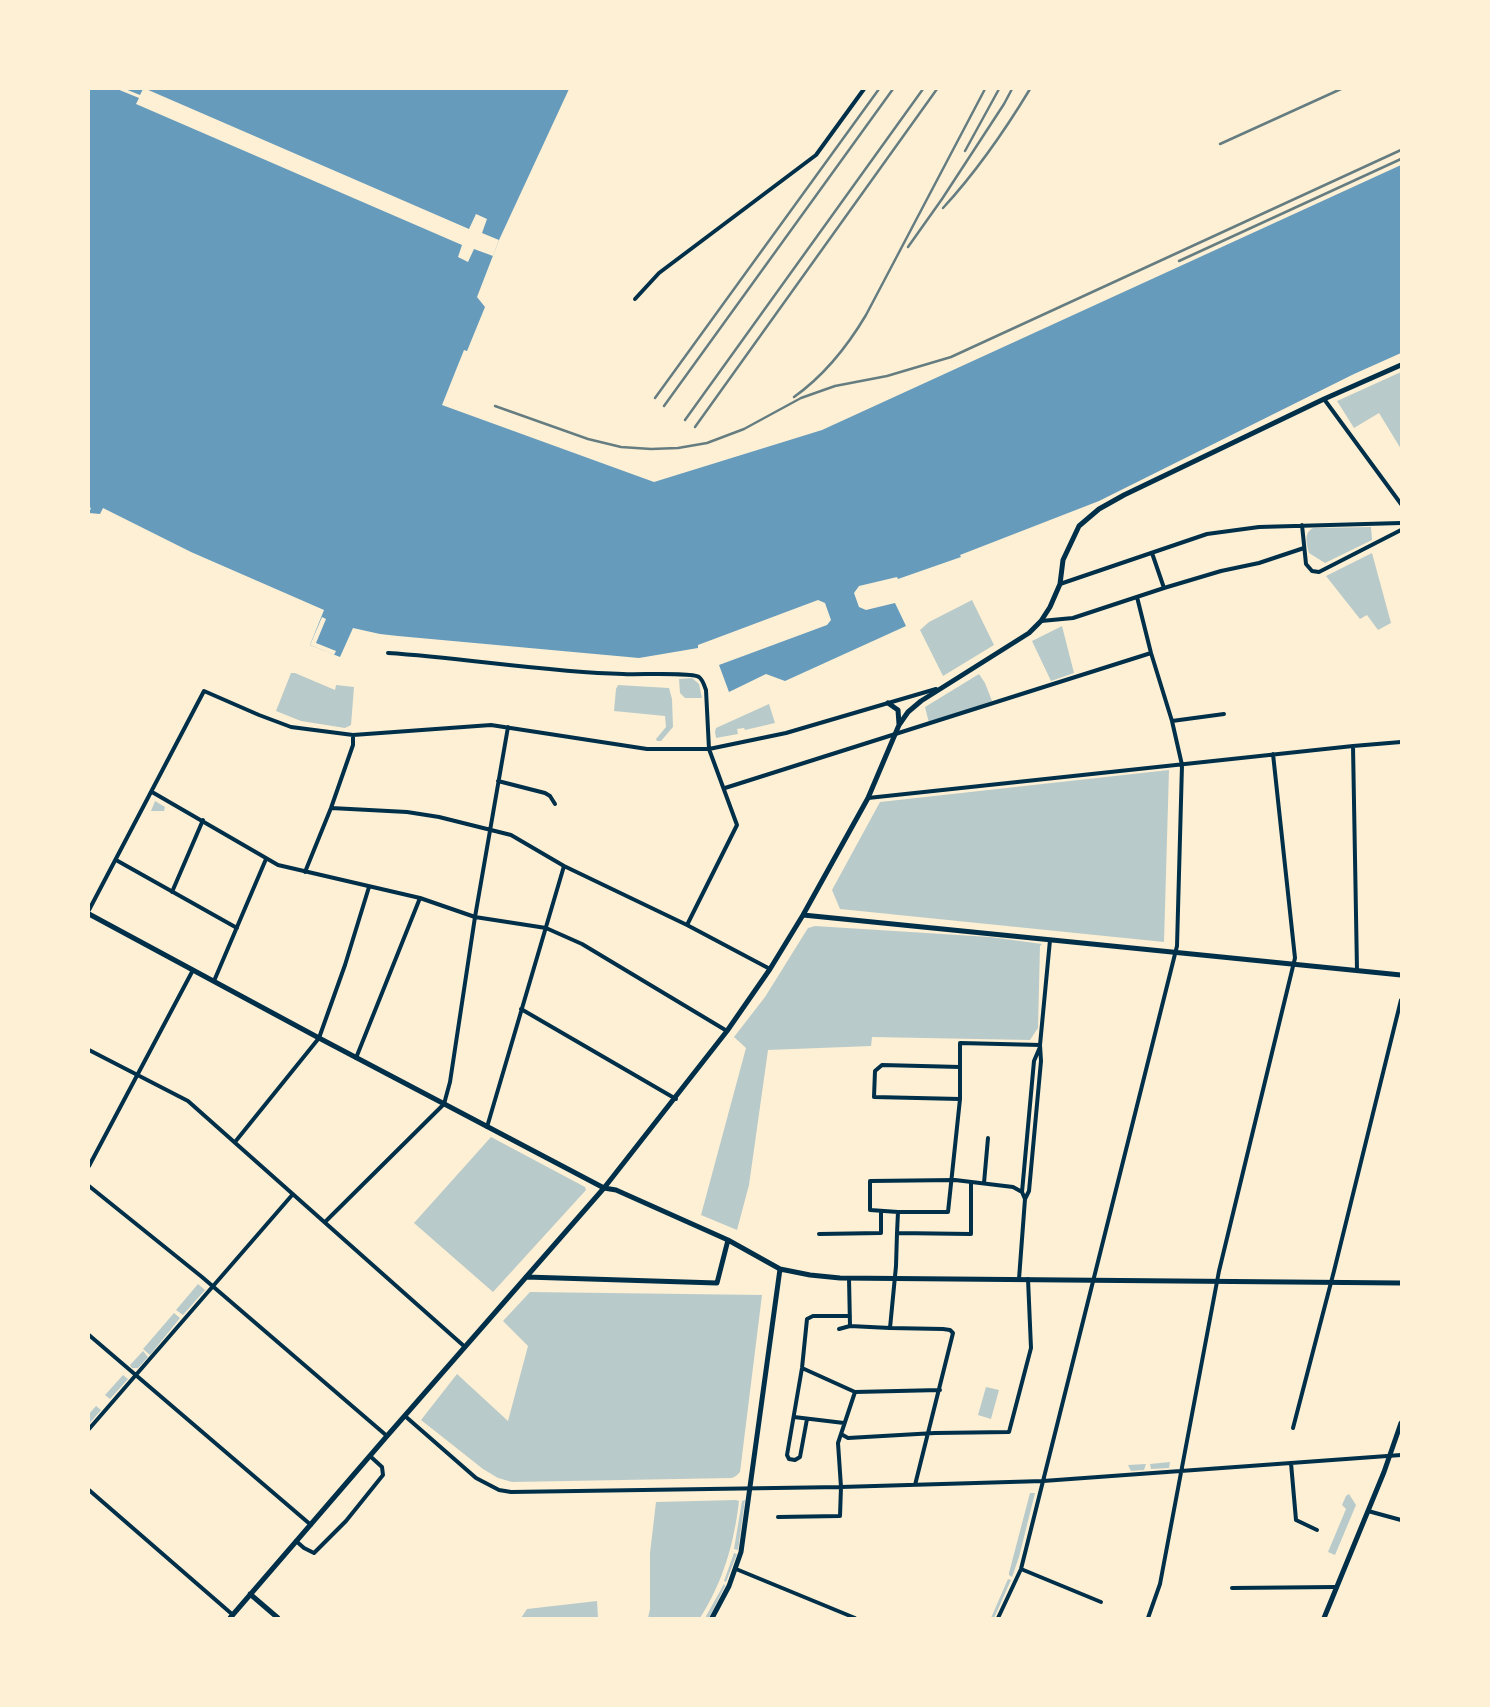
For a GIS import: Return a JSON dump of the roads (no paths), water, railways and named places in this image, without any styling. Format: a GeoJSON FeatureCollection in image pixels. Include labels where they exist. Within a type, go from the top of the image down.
{"type":"FeatureCollection","features":[{"type":"Feature","properties":{"kind":"street"},"geometry":{"type":"LineString","coordinates":[[635,299],[659,273],[816,156],[864,89]]}},
{"type":"Feature","properties":{"kind":"street"},"geometry":{"type":"LineString","coordinates":[[89,1490],[231,1617],[604,1188],[676,1099],[727,1031],[803,915],[868,798],[893,736],[908,712],[920,701],[1029,633],[1041,621],[1050,607],[1060,584],[1063,560],[1079,526],[1099,509],[1124,495],[1324,399],[1401,365]]}},
{"type":"Feature","properties":{"kind":"street"},"geometry":{"type":"LineString","coordinates":[[1324,399],[1401,504]]}},
{"type":"Feature","properties":{"kind":"street"},"geometry":{"type":"LineString","coordinates":[[1060,584],[1207,534],[1259,527],[1401,523]]}},
{"type":"Feature","properties":{"kind":"street"},"geometry":{"type":"LineString","coordinates":[[1302,525],[1306,564],[1312,571],[1319,572],[1401,530]]}},
{"type":"Feature","properties":{"kind":"street"},"geometry":{"type":"LineString","coordinates":[[1041,621],[1073,618],[1164,588],[1221,571],[1259,563],[1304,548]]}},
{"type":"Feature","properties":{"kind":"street"},"geometry":{"type":"LineString","coordinates":[[1152,553],[1164,588]]}},
{"type":"Feature","properties":{"kind":"street"},"geometry":{"type":"LineString","coordinates":[[998,1618],[1021,1568],[1176,953],[1182,765],[1172,721],[1137,597]]}},
{"type":"Feature","properties":{"kind":"street"},"geometry":{"type":"LineString","coordinates":[[388,653],[608,674],[651,675],[690,673],[698,676],[703,681],[706,690],[709,749],[725,788],[737,825],[687,925]]}},
{"type":"Feature","properties":{"kind":"street"},"geometry":{"type":"LineString","coordinates":[[725,788],[1152,653]]}},
{"type":"Feature","properties":{"kind":"street"},"geometry":{"type":"LineString","coordinates":[[89,910],[204,691],[291,727],[353,735],[484,724],[647,749],[709,749],[726,747],[786,733],[941,688]]}},
{"type":"Feature","properties":{"kind":"street"},"geometry":{"type":"LineString","coordinates":[[888,703],[898,710],[899,725]]}},
{"type":"Feature","properties":{"kind":"street"},"geometry":{"type":"LineString","coordinates":[[1172,721],[1224,714]]}},
{"type":"Feature","properties":{"kind":"street"},"geometry":{"type":"LineString","coordinates":[[325,1222],[444,1104],[450,1082],[475,916],[508,727]]}},
{"type":"Feature","properties":{"kind":"street"},"geometry":{"type":"LineString","coordinates":[[306,872],[353,745],[353,735]]}},
{"type":"Feature","properties":{"kind":"street"},"geometry":{"type":"LineString","coordinates":[[868,798],[1401,742]]}},
{"type":"Feature","properties":{"kind":"street"},"geometry":{"type":"LineString","coordinates":[[1353,746],[1357,970]]}},
{"type":"Feature","properties":{"kind":"street"},"geometry":{"type":"LineString","coordinates":[[1148,1618],[1160,1584],[1218,1282],[1295,958],[1273,754]]}},
{"type":"Feature","properties":{"kind":"street"},"geometry":{"type":"LineString","coordinates":[[498,781],[545,793],[550,796],[555,804]]}},
{"type":"Feature","properties":{"kind":"street"},"geometry":{"type":"LineString","coordinates":[[152,792],[278,865],[420,898],[475,916],[546,928],[582,944],[727,1031]]}},
{"type":"Feature","properties":{"kind":"street"},"geometry":{"type":"LineString","coordinates":[[331,808],[407,812],[439,817],[511,835],[564,866],[687,925],[770,968]]}},
{"type":"Feature","properties":{"kind":"street"},"geometry":{"type":"LineString","coordinates":[[172,892],[203,820]]}},
{"type":"Feature","properties":{"kind":"street"},"geometry":{"type":"LineString","coordinates":[[214,981],[266,859]]}},
{"type":"Feature","properties":{"kind":"street"},"geometry":{"type":"LineString","coordinates":[[116,860],[237,928]]}},
{"type":"Feature","properties":{"kind":"street"},"geometry":{"type":"LineString","coordinates":[[487,1127],[564,866]]}},
{"type":"Feature","properties":{"kind":"street"},"geometry":{"type":"LineString","coordinates":[[235,1142],[319,1038],[342,974],[369,887]]}},
{"type":"Feature","properties":{"kind":"street"},"geometry":{"type":"LineString","coordinates":[[356,1058],[420,898]]}},
{"type":"Feature","properties":{"kind":"street"},"geometry":{"type":"LineString","coordinates":[[89,914],[356,1058],[604,1188],[616,1190],[728,1240],[780,1269],[810,1275],[849,1278],[1401,1283]]}},
{"type":"Feature","properties":{"kind":"street"},"geometry":{"type":"LineString","coordinates":[[803,915],[1401,975]]}},
{"type":"Feature","properties":{"kind":"street"},"geometry":{"type":"LineString","coordinates":[[1019,1279],[1025,1199],[1029,1191],[1041,1061],[1040,1045],[1050,940]]}},
{"type":"Feature","properties":{"kind":"street"},"geometry":{"type":"LineString","coordinates":[[89,1166],[136,1074],[193,970]]}},
{"type":"Feature","properties":{"kind":"street"},"geometry":{"type":"LineString","coordinates":[[1293,1428],[1401,1000]]}},
{"type":"Feature","properties":{"kind":"street"},"geometry":{"type":"LineString","coordinates":[[521,1008],[676,1099]]}},
{"type":"Feature","properties":{"kind":"street"},"geometry":{"type":"LineString","coordinates":[[1022,1192],[1013,1187],[951,1180],[870,1181],[870,1210],[881,1212],[948,1212],[951,1180],[960,1099],[960,1043],[1040,1045]]}},
{"type":"Feature","properties":{"kind":"street"},"geometry":{"type":"LineString","coordinates":[[1025,1199],[1022,1192],[1034,1061],[1040,1045]]}},
{"type":"Feature","properties":{"kind":"street"},"geometry":{"type":"LineString","coordinates":[[89,1050],[188,1100],[465,1347]]}},
{"type":"Feature","properties":{"kind":"street"},"geometry":{"type":"LineString","coordinates":[[960,1067],[882,1065],[875,1071],[874,1097],[960,1099]]}},
{"type":"Feature","properties":{"kind":"street"},"geometry":{"type":"LineString","coordinates":[[984,1183],[988,1138]]}},
{"type":"Feature","properties":{"kind":"street"},"geometry":{"type":"LineString","coordinates":[[897,1233],[971,1234],[971,1182]]}},
{"type":"Feature","properties":{"kind":"street"},"geometry":{"type":"LineString","coordinates":[[89,1186],[213,1286],[387,1436]]}},
{"type":"Feature","properties":{"kind":"street"},"geometry":{"type":"LineString","coordinates":[[89,1429],[293,1194]]}},
{"type":"Feature","properties":{"kind":"street"},"geometry":{"type":"LineString","coordinates":[[819,1234],[880,1233],[881,1212]]}},
{"type":"Feature","properties":{"kind":"street"},"geometry":{"type":"LineString","coordinates":[[890,1328],[895,1278],[898,1212]]}},
{"type":"Feature","properties":{"kind":"street"},"geometry":{"type":"LineString","coordinates":[[526,1277],[717,1283],[728,1240]]}},
{"type":"Feature","properties":{"kind":"street"},"geometry":{"type":"LineString","coordinates":[[712,1618],[736,1569],[741,1552],[780,1269]]}},
{"type":"Feature","properties":{"kind":"street"},"geometry":{"type":"LineString","coordinates":[[849,1278],[850,1326]]}},
{"type":"Feature","properties":{"kind":"street"},"geometry":{"type":"LineString","coordinates":[[841,1434],[848,1438],[1009,1432],[1031,1348],[1028,1279]]}},
{"type":"Feature","properties":{"kind":"street"},"geometry":{"type":"LineString","coordinates":[[807,1419],[800,1457],[795,1460],[789,1459],[787,1455],[802,1368],[807,1319],[813,1316],[850,1316]]}},
{"type":"Feature","properties":{"kind":"street"},"geometry":{"type":"LineString","coordinates":[[840,1329],[850,1326],[943,1329],[950,1330],[953,1333],[916,1484]]}},
{"type":"Feature","properties":{"kind":"street"},"geometry":{"type":"LineString","coordinates":[[89,1334],[311,1525]]}},
{"type":"Feature","properties":{"kind":"street"},"geometry":{"type":"LineString","coordinates":[[802,1368],[855,1392],[940,1390]]}},
{"type":"Feature","properties":{"kind":"street"},"geometry":{"type":"LineString","coordinates":[[778,1517],[840,1516],[841,1487],[838,1444],[855,1392]]}},
{"type":"Feature","properties":{"kind":"street"},"geometry":{"type":"LineString","coordinates":[[405,1416],[476,1478],[500,1490],[511,1492],[841,1487],[1043,1481],[1401,1455]]}},
{"type":"Feature","properties":{"kind":"street"},"geometry":{"type":"LineString","coordinates":[[794,1417],[844,1423]]}},
{"type":"Feature","properties":{"kind":"street"},"geometry":{"type":"LineString","coordinates":[[1324,1618],[1390,1456],[1401,1423]]}},
{"type":"Feature","properties":{"kind":"street"},"geometry":{"type":"LineString","coordinates":[[296,1541],[314,1553],[346,1521],[383,1475],[382,1467],[370,1456]]}},
{"type":"Feature","properties":{"kind":"street"},"geometry":{"type":"LineString","coordinates":[[1291,1463],[1296,1520],[1317,1530]]}},
{"type":"Feature","properties":{"kind":"street"},"geometry":{"type":"LineString","coordinates":[[1368,1511],[1401,1520]]}},
{"type":"Feature","properties":{"kind":"street"},"geometry":{"type":"LineString","coordinates":[[1021,1568],[1101,1602]]}},
{"type":"Feature","properties":{"kind":"street"},"geometry":{"type":"LineString","coordinates":[[736,1569],[855,1618]]}},
{"type":"Feature","properties":{"kind":"street"},"geometry":{"type":"LineString","coordinates":[[1232,1588],[1336,1587]]}},
{"type":"Feature","properties":{"kind":"street"},"geometry":{"type":"LineString","coordinates":[[250,1594],[278,1618]]}},
{"type":"Feature","properties":{"kind":"street"},"geometry":{"type":"LineString","coordinates":[[837,1618],[840,1612]]}},
{"type":"Feature","properties":{"kind":"water"},"geometry":{"type":"Polygon","coordinates":[[[89,89],[569,89],[499,240],[477,297],[485,307],[467,351],[464,350],[442,405],[654,482],[822,430],[1401,165],[1401,353],[1354,374],[1099,501],[960,555],[961,557],[898,579],[897,577],[859,586],[854,593],[859,607],[866,610],[895,603],[906,626],[785,681],[766,674],[729,692],[719,665],[827,625],[831,620],[825,603],[818,600],[698,645],[698,648],[639,658],[398,636],[353,628],[340,657],[310,645],[324,610],[191,552],[103,508],[100,514],[89,513],[91,508],[89,507],[89,89]]]}},
{"type":"Feature","properties":{"kind":"railway"},"geometry":{"type":"LineString","coordinates":[[655,398],[879,89]]}},
{"type":"Feature","properties":{"kind":"railway"},"geometry":{"type":"LineString","coordinates":[[664,406],[893,89]]}},
{"type":"Feature","properties":{"kind":"railway"},"geometry":{"type":"LineString","coordinates":[[685,420],[923,89]]}},
{"type":"Feature","properties":{"kind":"railway"},"geometry":{"type":"LineString","coordinates":[[695,427],[937,89]]}},
{"type":"Feature","properties":{"kind":"railway"},"geometry":{"type":"LineString","coordinates":[[794,397],[825,370],[859,327],[985,89]]}},
{"type":"Feature","properties":{"kind":"railway"},"geometry":{"type":"LineString","coordinates":[[965,151],[999,89]]}},
{"type":"Feature","properties":{"kind":"railway"},"geometry":{"type":"LineString","coordinates":[[908,247],[942,199],[1012,89]]}},
{"type":"Feature","properties":{"kind":"railway"},"geometry":{"type":"LineString","coordinates":[[943,208],[990,151],[1030,89]]}},
{"type":"Feature","properties":{"kind":"railway"},"geometry":{"type":"LineString","coordinates":[[1220,144],[1341,89]]}},
{"type":"Feature","properties":{"kind":"railway"},"geometry":{"type":"LineString","coordinates":[[495,406],[588,439],[621,447],[678,448],[707,443],[744,429],[801,398],[835,386],[887,376],[951,357],[1401,150]]}},
{"type":"Feature","properties":{"kind":"railway"},"geometry":{"type":"LineString","coordinates":[[1179,261],[1401,159]]}}]}
